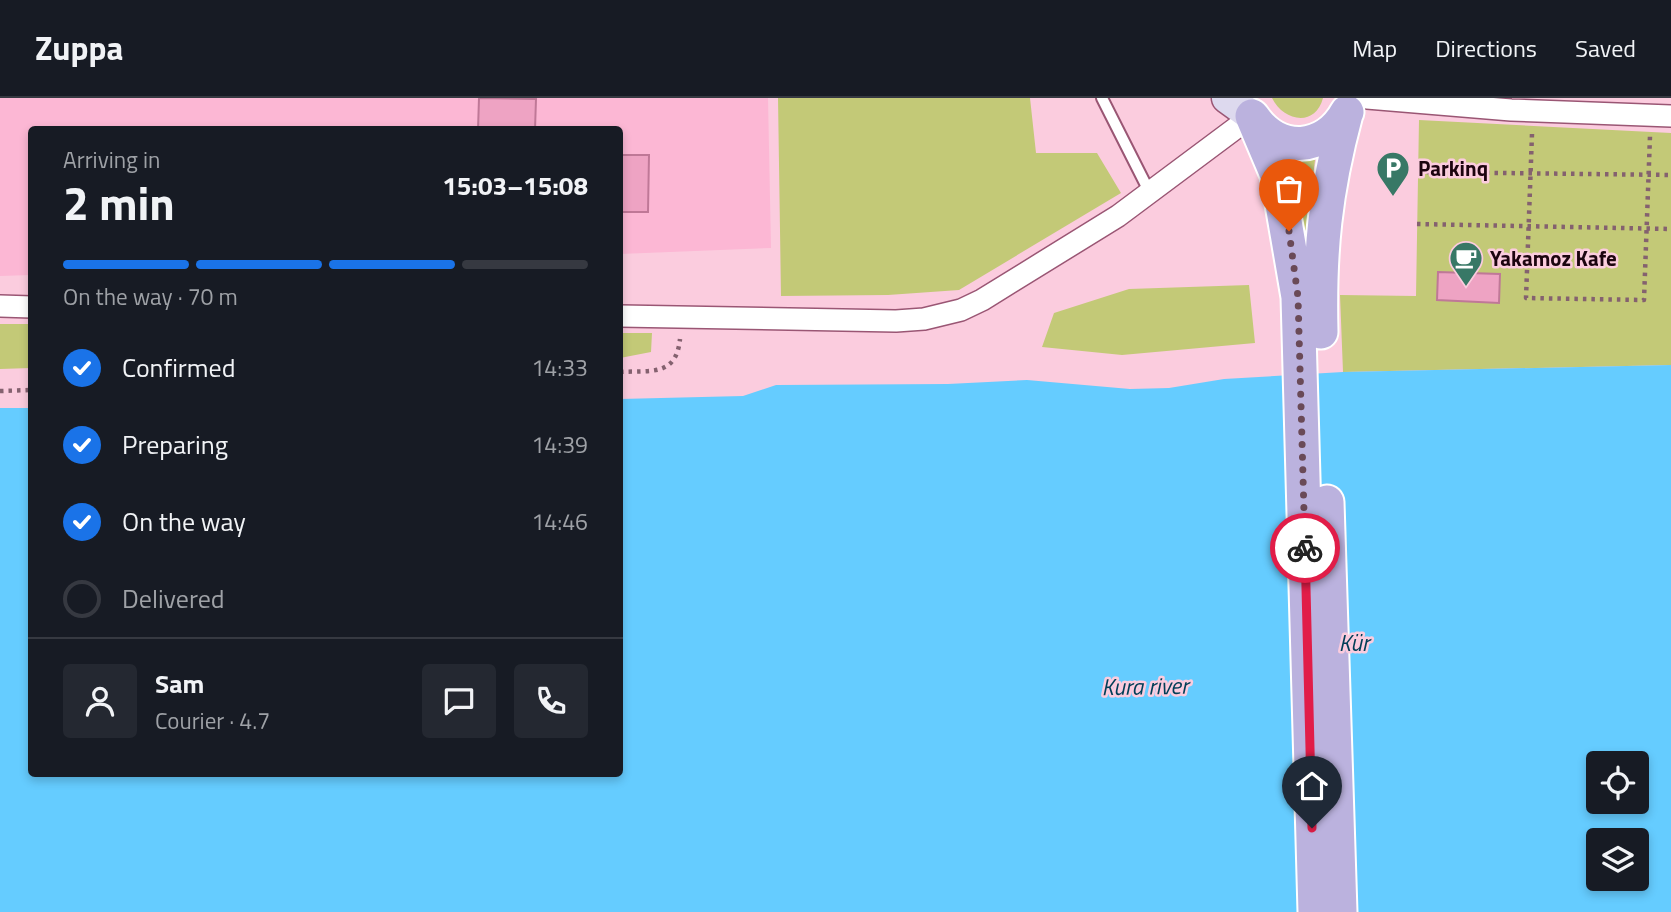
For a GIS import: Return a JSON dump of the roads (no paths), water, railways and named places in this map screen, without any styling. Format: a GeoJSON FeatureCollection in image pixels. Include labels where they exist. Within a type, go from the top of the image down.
{"type":"FeatureCollection","features":[{"type":"Feature","properties":{"kind":"main road"},"geometry":{"type":"LineString","coordinates":[[1242,104],[1262,130],[1292,145],[1308,144],[1324,138],[1337,128],[1354,103]]}},
{"type":"Feature","properties":{"kind":"main road"},"geometry":{"type":"LineString","coordinates":[[1315,912],[1309,297],[1329,176],[1354,103]]}},
{"type":"Feature","properties":{"kind":"main road"},"geometry":{"type":"LineString","coordinates":[[1242,104],[1277,175],[1309,297],[1340,912]]}},
{"type":"Feature","properties":{"kind":"street"},"geometry":{"type":"LineString","coordinates":[[1354,103],[1512,104],[1671,116]]}},
{"type":"Feature","properties":{"kind":"street"},"geometry":{"type":"LineString","coordinates":[[623,316],[896,321],[924,319],[961,310],[1016,281],[1150,193],[1242,104]]}},
{"type":"Feature","properties":{"kind":"street"},"geometry":{"type":"LineString","coordinates":[[0,306],[28,307]]}},
{"type":"Feature","properties":{"kind":"lane"},"geometry":{"type":"LineString","coordinates":[[1102,98],[1150,193]]}},
{"type":"Feature","properties":{"kind":"water","name":"Kür"},"geometry":{"type":"Polygon","coordinates":[[[1671,365],[1671,912],[0,912],[0,408],[28,408],[28,777],[623,777],[623,399],[743,396],[776,385],[948,384],[1027,380],[1130,389],[1169,388],[1224,379],[1343,372],[1671,365]]]}},
{"type":"Feature","properties":{"kind":"place","name":"Parkinq"},"geometry":{"type":"Point","coordinates":[1393,198]}},
{"type":"Feature","properties":{"kind":"place","name":"Yakamoz Kafe"},"geometry":{"type":"Point","coordinates":[1466,288]}},
{"type":"Feature","properties":{"kind":"water label","name":"Kura river"},"geometry":{"type":"Point","coordinates":[1145,686]}}]}
